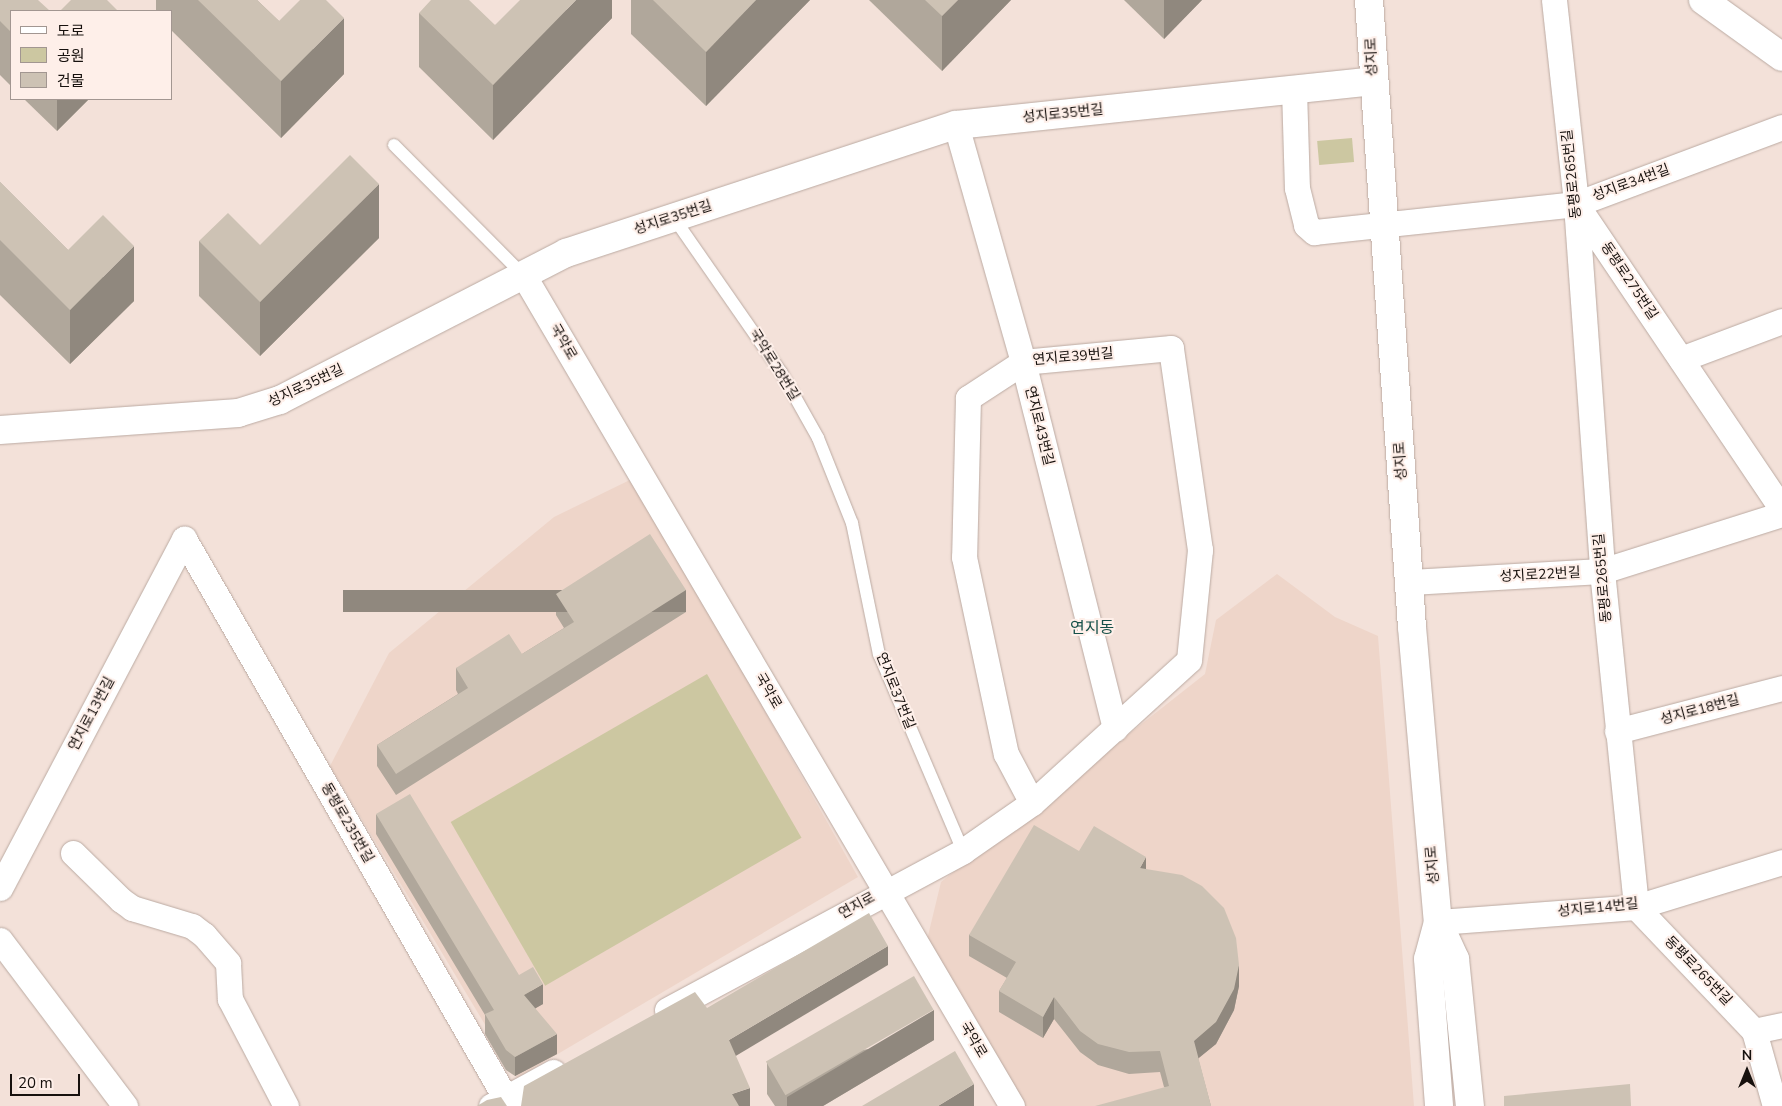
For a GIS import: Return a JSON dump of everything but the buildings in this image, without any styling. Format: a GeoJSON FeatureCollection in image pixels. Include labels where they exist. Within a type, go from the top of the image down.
{"type":"FeatureCollection","features":[{"type":"Feature","properties":{"kind":"street","name":"성지로"},"geometry":{"type":"LineString","coordinates":[[1370,0],[1372,81],[1438,922],[1455,959],[1470,1106]]}},
{"type":"Feature","properties":{"kind":"street","name":"동평로265번길"},"geometry":{"type":"LineString","coordinates":[[1554,0],[1576,204],[1602,571],[1636,906],[1754,1031],[1775,1106]]}},
{"type":"Feature","properties":{"kind":"street"},"geometry":{"type":"LineString","coordinates":[[1704,0],[1782,57]]}},
{"type":"Feature","properties":{"kind":"street","name":"성지로35번길"},"geometry":{"type":"LineString","coordinates":[[0,430],[238,413],[280,400],[566,253],[956,125],[1372,81]]}},
{"type":"Feature","properties":{"kind":"street","name":"성지로34번길"},"geometry":{"type":"LineString","coordinates":[[1294,89],[1297,188],[1306,225],[1314,232],[1576,204],[1782,127]]}},
{"type":"Feature","properties":{"kind":"street","name":"연지로43번길"},"geometry":{"type":"LineString","coordinates":[[956,125],[1023,362],[1116,729]]}},
{"type":"Feature","properties":{"kind":"street","name":"동평로275번길"},"geometry":{"type":"LineString","coordinates":[[1576,204],[1782,509]]}},
{"type":"Feature","properties":{"kind":"street","name":"국악로"},"geometry":{"type":"LineString","coordinates":[[524,276],[1012,1106]]}},
{"type":"Feature","properties":{"kind":"street"},"geometry":{"type":"LineString","coordinates":[[1681,359],[1782,321]]}},
{"type":"Feature","properties":{"kind":"street","name":"연지로39번길"},"geometry":{"type":"LineString","coordinates":[[1032,803],[1006,754],[964,557],[968,398],[1023,362],[1171,348],[1200,550],[1189,660]]}},
{"type":"Feature","properties":{"kind":"street","name":"성지로22번길"},"geometry":{"type":"LineString","coordinates":[[1410,582],[1602,571],[1782,514]]}},
{"type":"Feature","properties":{"kind":"street","name":"연지로13번길"},"geometry":{"type":"LineString","coordinates":[[0,888],[184,539]]}},
{"type":"Feature","properties":{"kind":"street","name":"동평로235번길"},"geometry":{"type":"LineString","coordinates":[[184,539],[502,1103]]}},
{"type":"Feature","properties":{"kind":"street","name":"연지로"},"geometry":{"type":"LineString","coordinates":[[643,1023],[885,891],[963,852],[1032,803],[1116,729],[1189,660]]}},
{"type":"Feature","properties":{"kind":"street","name":"성지로18번길"},"geometry":{"type":"LineString","coordinates":[[1618,731],[1782,688]]}},
{"type":"Feature","properties":{"kind":"street"},"geometry":{"type":"LineString","coordinates":[[73,853],[132,908],[192,926],[228,963],[230,999],[286,1106]]}},
{"type":"Feature","properties":{"kind":"street","name":"성지로14번길"},"geometry":{"type":"LineString","coordinates":[[1438,922],[1636,906],[1782,862]]}},
{"type":"Feature","properties":{"kind":"street","name":"성지로"},"geometry":{"type":"LineString","coordinates":[[1438,922],[1428,958],[1439,1106]]}},
{"type":"Feature","properties":{"kind":"street"},"geometry":{"type":"LineString","coordinates":[[0,940],[125,1106]]}},
{"type":"Feature","properties":{"kind":"street"},"geometry":{"type":"LineString","coordinates":[[1754,1031],[1782,1025]]}},
{"type":"Feature","properties":{"kind":"street"},"geometry":{"type":"LineString","coordinates":[[502,1103],[574,1060]]}},
{"type":"Feature","properties":{"kind":"lane"},"geometry":{"type":"LineString","coordinates":[[394,145],[524,276]]}},
{"type":"Feature","properties":{"kind":"lane","name":"국악로28번길"},"geometry":{"type":"LineString","coordinates":[[674,218],[781,372],[818,438],[852,523]]}},
{"type":"Feature","properties":{"kind":"lane","name":"연지로37번길"},"geometry":{"type":"LineString","coordinates":[[852,523],[879,654],[963,852]]}},
{"type":"Feature","properties":{"kind":"shaded area"},"geometry":{"type":"Polygon","coordinates":[[[634,478],[858,877],[517,1078],[330,766],[389,653],[554,517],[634,478]]]}},
{"type":"Feature","properties":{"kind":"shaded area"},"geometry":{"type":"Polygon","coordinates":[[[1277,574],[1335,617],[1378,636],[1414,1106],[1024,1106],[926,944],[941,882],[1205,674],[1216,620],[1277,574]]]}},
{"type":"Feature","properties":{"kind":"green space"},"geometry":{"type":"Polygon","coordinates":[[[1352,138],[1354,162],[1319,165],[1317,141],[1352,138]]]}},
{"type":"Feature","properties":{"kind":"green space"},"geometry":{"type":"Polygon","coordinates":[[[707,674],[802,838],[545,986],[451,822],[707,674]]]}},
{"type":"Feature","properties":{"kind":"district","name":"연지동"},"geometry":{"type":"Point","coordinates":[1092,628]}}]}
